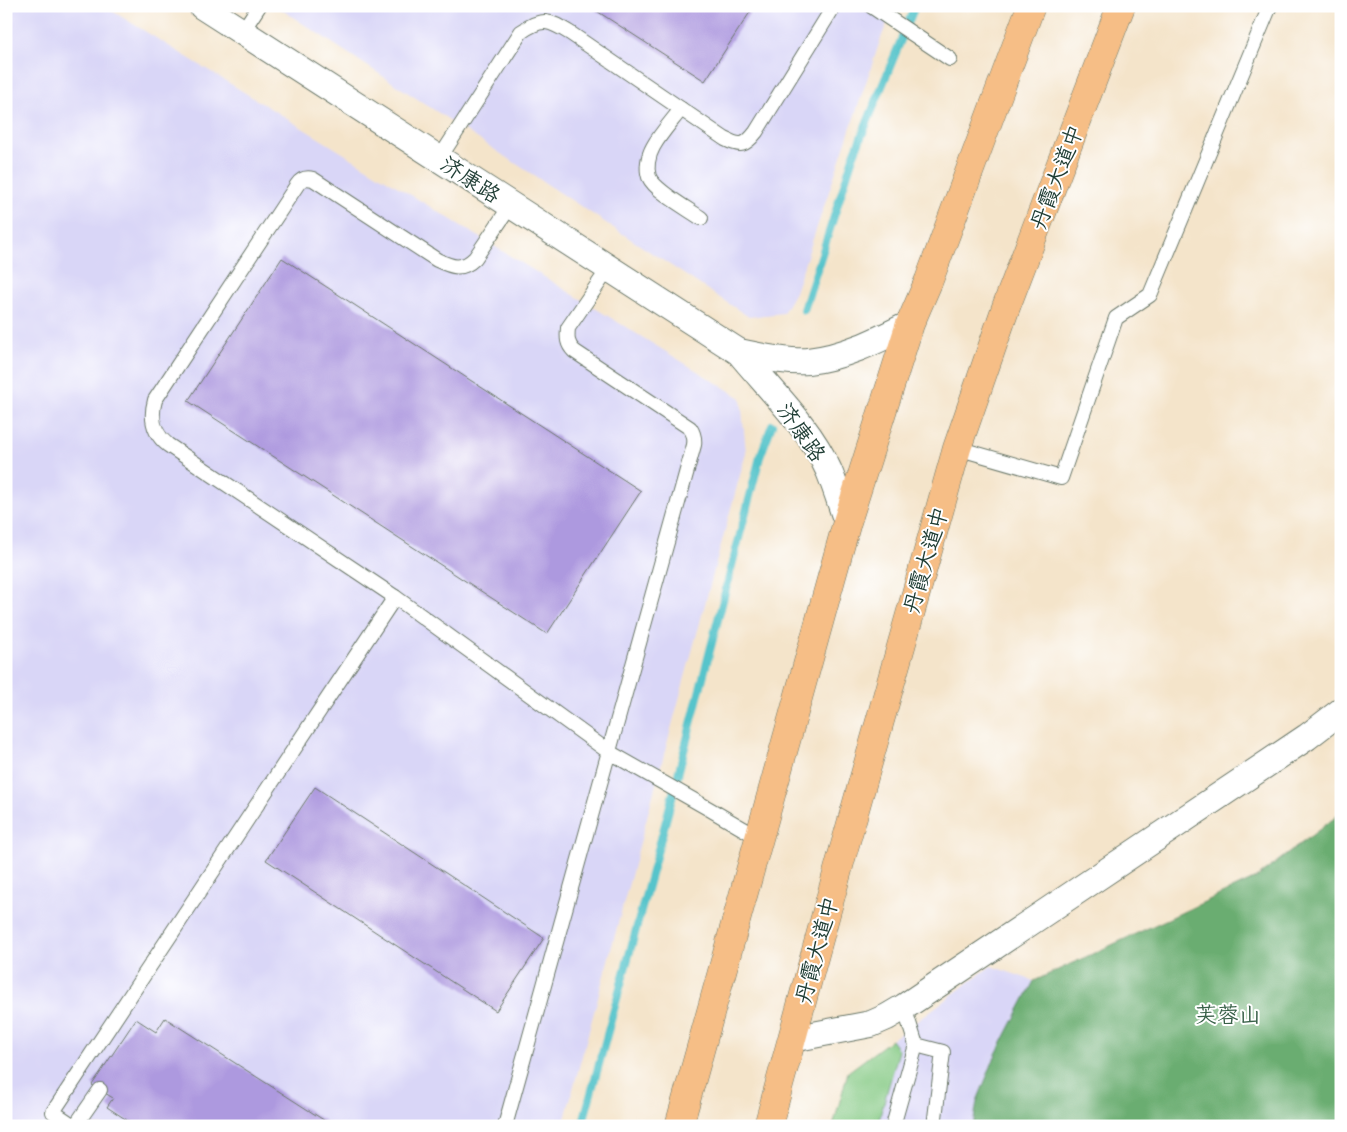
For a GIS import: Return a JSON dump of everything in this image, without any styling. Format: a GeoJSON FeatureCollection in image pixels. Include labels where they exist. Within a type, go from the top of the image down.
{"type":"FeatureCollection","features":[{"type":"Feature","properties":{"kind":"main road"},"geometry":{"type":"LineString","coordinates":[[679,1126],[847,522],[910,324],[929,280],[1030,6]]}},
{"type":"Feature","properties":{"kind":"main road","name":"丹霞大道中"},"geometry":{"type":"LineString","coordinates":[[768,1126],[957,448],[1010,298],[1121,6]]}},
{"type":"Feature","properties":{"kind":"street","name":"济康路"},"geometry":{"type":"LineString","coordinates":[[202,6],[739,352],[793,416],[813,443],[829,471],[847,522]]}},
{"type":"Feature","properties":{"kind":"street","name":"济康路"},"geometry":{"type":"LineString","coordinates":[[739,352],[807,361],[834,356],[863,347],[910,324]]}},
{"type":"Feature","properties":{"kind":"street"},"geometry":{"type":"LineString","coordinates":[[792,1039],[871,1024],[904,1008],[1306,737],[1341,711]]}},
{"type":"Feature","properties":{"kind":"lane"},"geometry":{"type":"LineString","coordinates":[[242,32],[259,6]]}},
{"type":"Feature","properties":{"kind":"lane"},"geometry":{"type":"LineString","coordinates":[[439,159],[520,32],[533,23],[545,22],[556,24],[725,139],[735,144],[744,144],[756,132],[834,6]]}},
{"type":"Feature","properties":{"kind":"lane"},"geometry":{"type":"LineString","coordinates":[[957,448],[1062,478],[1116,318],[1150,294],[1270,6]]}},
{"type":"Feature","properties":{"kind":"lane"},"geometry":{"type":"LineString","coordinates":[[873,8],[950,59]]}},
{"type":"Feature","properties":{"kind":"lane"},"geometry":{"type":"LineString","coordinates":[[681,109],[654,145],[648,165],[650,177],[658,188],[701,218]]}},
{"type":"Feature","properties":{"kind":"lane"},"geometry":{"type":"LineString","coordinates":[[511,205],[475,258],[469,264],[462,267],[454,267],[437,260],[313,179],[304,179],[297,185],[155,400],[152,415],[153,422],[162,440],[395,597],[608,752],[759,838]]}},
{"type":"Feature","properties":{"kind":"lane"},"geometry":{"type":"LineString","coordinates":[[505,1126],[695,438],[690,428],[574,352],[569,346],[568,328],[608,268]]}},
{"type":"Feature","properties":{"kind":"lane"},"geometry":{"type":"LineString","coordinates":[[100,1090],[75,1126],[53,1112],[395,597]]}},
{"type":"Feature","properties":{"kind":"lane"},"geometry":{"type":"LineString","coordinates":[[893,1126],[916,1045],[904,1008]]}},
{"type":"Feature","properties":{"kind":"lane"},"geometry":{"type":"LineString","coordinates":[[916,1045],[944,1052],[934,1126]]}},
{"type":"Feature","properties":{"kind":"shaded area"},"geometry":{"type":"Polygon","coordinates":[[[6,6],[104,6],[741,398],[746,453],[563,1126],[6,1126],[6,6]]]}},
{"type":"Feature","properties":{"kind":"shaded area"},"geometry":{"type":"Polygon","coordinates":[[[276,6],[894,6],[881,38],[795,292],[783,313],[749,317],[276,6]]]}},
{"type":"Feature","properties":{"kind":"shaded area"},"geometry":{"type":"Polygon","coordinates":[[[991,966],[1034,981],[996,1054],[977,1101],[973,1126],[833,1126],[848,1072],[991,966]]]}},
{"type":"Feature","properties":{"kind":"green space","name":"芙蓉山"},"geometry":{"type":"Polygon","coordinates":[[[1341,813],[1341,1126],[973,1126],[977,1101],[996,1054],[1034,981],[1256,878],[1341,813]]]}},
{"type":"Feature","properties":{"kind":"green space"},"geometry":{"type":"Polygon","coordinates":[[[891,1040],[899,1051],[877,1126],[833,1126],[848,1072],[891,1040]]]}},
{"type":"Feature","properties":{"kind":"building"},"geometry":{"type":"Polygon","coordinates":[[[589,6],[754,6],[705,81],[589,6]]]}},
{"type":"Feature","properties":{"kind":"building"},"geometry":{"type":"Polygon","coordinates":[[[282,258],[641,491],[547,634],[188,401],[282,258]]]}},
{"type":"Feature","properties":{"kind":"building"},"geometry":{"type":"Polygon","coordinates":[[[315,787],[544,938],[496,1011],[266,860],[315,787]]]}},
{"type":"Feature","properties":{"kind":"building"},"geometry":{"type":"Polygon","coordinates":[[[165,1018],[333,1126],[136,1126],[107,1107],[113,1098],[92,1085],[136,1019],[156,1032],[165,1018]]]}},
{"type":"Feature","properties":{"kind":"waterway"},"geometry":{"type":"LineString","coordinates":[[804,310],[853,157],[915,6]]}},
{"type":"Feature","properties":{"kind":"waterway"},"geometry":{"type":"LineString","coordinates":[[582,1126],[668,813],[760,457],[772,425]]}}]}
